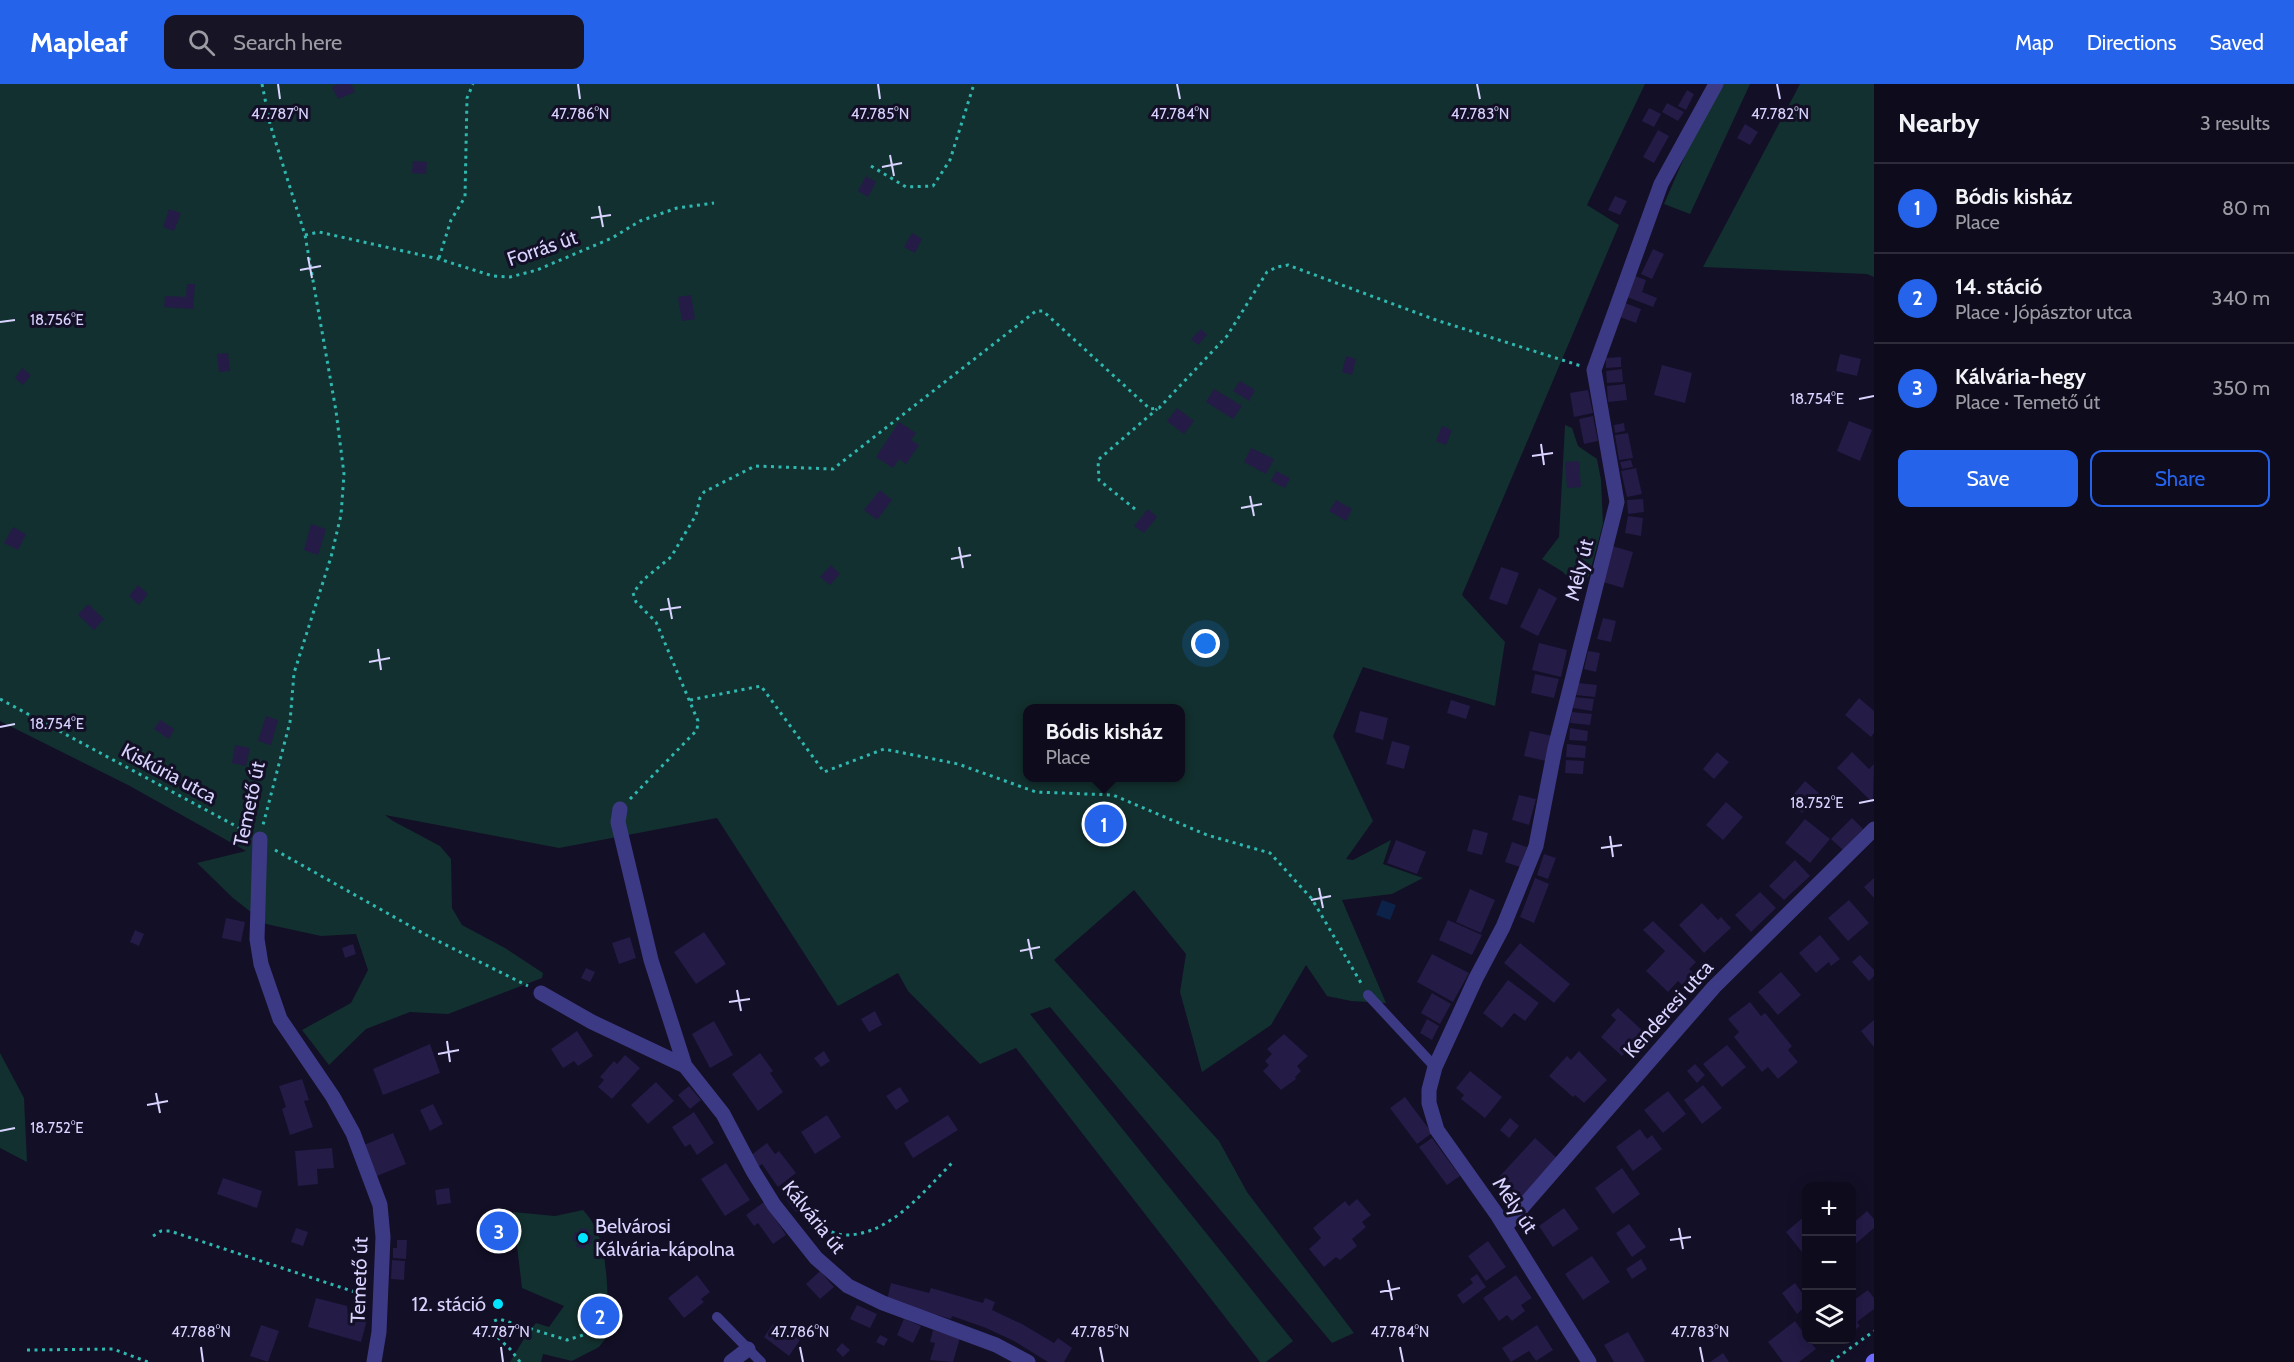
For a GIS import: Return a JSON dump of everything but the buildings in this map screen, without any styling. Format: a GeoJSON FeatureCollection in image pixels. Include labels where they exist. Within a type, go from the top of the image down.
{"type":"FeatureCollection","features":[{"type":"Feature","properties":{"kind":"street","name":"Mély út"},"geometry":{"type":"LineString","coordinates":[[1589,1362],[1505,1227],[1437,1130],[1429,1103],[1429,1090],[1435,1066],[1476,978],[1503,927],[1536,846],[1555,748],[1617,502],[1594,370],[1661,184],[1716,84]]}},
{"type":"Feature","properties":{"kind":"street","name":"Kálvária út"},"geometry":{"type":"LineString","coordinates":[[619,815],[651,960],[686,1066],[723,1114],[753,1171],[795,1232],[816,1258],[848,1286],[883,1303],[996,1345],[1028,1362]]}},
{"type":"Feature","properties":{"kind":"street","name":"Kenderesi utca"},"geometry":{"type":"LineString","coordinates":[[1505,1227],[1714,987],[1874,829]]}},
{"type":"Feature","properties":{"kind":"street","name":"Temető út"},"geometry":{"type":"LineString","coordinates":[[260,839],[257,920],[261,964],[280,1019],[333,1097],[353,1133],[380,1205],[383,1237],[379,1332],[374,1362]]}},
{"type":"Feature","properties":{"kind":"street","name":"Kálvária út"},"geometry":{"type":"LineString","coordinates":[[541,993],[592,1022],[686,1066]]}},
{"type":"Feature","properties":{"kind":"street"},"geometry":{"type":"LineString","coordinates":[[731,1362],[748,1349]]}},
{"type":"Feature","properties":{"kind":"lane"},"geometry":{"type":"LineString","coordinates":[[1368,995],[1435,1066]]}},
{"type":"Feature","properties":{"kind":"lane"},"geometry":{"type":"LineString","coordinates":[[717,1317],[761,1362]]}},
{"type":"Feature","properties":{"kind":"path","name":"Temető út"},"geometry":{"type":"LineString","coordinates":[[260,839],[290,722],[294,673],[331,557],[341,515],[344,474],[336,411],[304,235],[270,124],[261,84]]}},
{"type":"Feature","properties":{"kind":"path"},"geometry":{"type":"LineString","coordinates":[[439,259],[451,220],[465,197],[467,98],[473,84]]}},
{"type":"Feature","properties":{"kind":"path"},"geometry":{"type":"LineString","coordinates":[[871,166],[906,187],[933,186],[950,160],[974,84]]}},
{"type":"Feature","properties":{"kind":"path","name":"Forrás út"},"geometry":{"type":"LineString","coordinates":[[304,235],[319,232],[439,259],[493,276],[510,277],[537,270],[612,238],[640,221],[677,208],[714,203]]}},
{"type":"Feature","properties":{"kind":"path"},"geometry":{"type":"LineString","coordinates":[[1135,509],[1100,480],[1098,460],[1159,408],[1227,336],[1268,272],[1277,267],[1288,265],[1436,320],[1594,370]]}},
{"type":"Feature","properties":{"kind":"path"},"geometry":{"type":"LineString","coordinates":[[619,815],[697,730],[698,721],[656,622],[636,602],[633,592],[643,580],[671,557],[696,514],[704,492],[755,466],[833,469],[1036,311],[1043,311],[1150,409],[1159,408]]}},
{"type":"Feature","properties":{"kind":"path"},"geometry":{"type":"LineString","coordinates":[[690,700],[761,686],[824,772],[884,749],[958,764],[1036,792],[1113,795],[1208,835],[1270,853],[1312,899],[1368,995]]}},
{"type":"Feature","properties":{"kind":"path","name":"Kiskúria utca"},"geometry":{"type":"LineString","coordinates":[[0,699],[260,839],[281,855],[407,924],[541,993]]}},
{"type":"Feature","properties":{"kind":"path"},"geometry":{"type":"LineString","coordinates":[[795,1232],[812,1225],[835,1234],[848,1235],[876,1228],[893,1218],[916,1199],[952,1163]]}},
{"type":"Feature","properties":{"kind":"path"},"geometry":{"type":"LineString","coordinates":[[153,1236],[161,1231],[170,1231],[380,1300]]}},
{"type":"Feature","properties":{"kind":"path"},"geometry":{"type":"LineString","coordinates":[[520,1362],[492,1332],[494,1321],[499,1319],[567,1340],[593,1332],[598,1327],[595,1320],[581,1305]]}},
{"type":"Feature","properties":{"kind":"path"},"geometry":{"type":"LineString","coordinates":[[1831,1362],[1874,1331]]}},
{"type":"Feature","properties":{"kind":"path"},"geometry":{"type":"LineString","coordinates":[[27,1350],[113,1350],[148,1362]]}},
{"type":"Feature","properties":{"kind":"green space"},"geometry":{"type":"Polygon","coordinates":[[[0,84],[1645,84],[1587,205],[1619,225],[1462,595],[1505,642],[1495,706],[1363,667],[1333,736],[1373,821],[1346,859],[1353,860],[1391,840],[1383,864],[1423,878],[1392,894],[1342,900],[1386,1003],[1351,1001],[1327,996],[1306,965],[1271,1025],[1202,1072],[1180,992],[1186,954],[1134,890],[1054,960],[1219,1141],[1247,1192],[1354,1333],[1332,1343],[1050,1007],[1030,1014],[1293,1341],[1266,1362],[1260,1362],[1016,1048],[980,1064],[908,991],[898,973],[838,1006],[717,818],[559,848],[385,815],[440,846],[451,859],[452,908],[462,925],[505,948],[543,973],[542,978],[448,1014],[410,1012],[366,1029],[329,1065],[302,1030],[351,1003],[368,970],[356,934],[321,936],[266,924],[233,898],[197,863],[246,851],[128,785],[0,721],[0,84]]]}},
{"type":"Feature","properties":{"kind":"green space"},"geometry":{"type":"Polygon","coordinates":[[[1716,84],[1750,84],[1690,214],[1664,204],[1716,84]]]}},
{"type":"Feature","properties":{"kind":"green space"},"geometry":{"type":"Polygon","coordinates":[[[1800,84],[1874,84],[1874,277],[1867,274],[1703,267],[1800,84]]]}},
{"type":"Feature","properties":{"kind":"green space"},"geometry":{"type":"Polygon","coordinates":[[[1565,425],[1572,428],[1578,446],[1597,459],[1601,480],[1603,524],[1589,576],[1576,586],[1563,572],[1542,559],[1559,537],[1565,425]]]}},
{"type":"Feature","properties":{"kind":"green space"},"geometry":{"type":"Polygon","coordinates":[[[0,1053],[24,1098],[27,1162],[0,1148],[0,1053]]]}},
{"type":"Feature","properties":{"kind":"green space"},"geometry":{"type":"Polygon","coordinates":[[[583,1210],[591,1220],[600,1241],[608,1301],[624,1315],[599,1347],[572,1361],[543,1354],[541,1362],[510,1362],[536,1323],[549,1327],[564,1306],[522,1288],[513,1212],[555,1216],[583,1210]]]}},
{"type":"Feature","properties":{"kind":"water"},"geometry":{"type":"Polygon","coordinates":[[[1382,900],[1396,905],[1390,920],[1376,915],[1382,900]]]}},
{"type":"Feature","properties":{"kind":"place","name":"Bódis kisház"},"geometry":{"type":"Point","coordinates":[1104,824]}},
{"type":"Feature","properties":{"kind":"place","name":"Kálvária-hegy"},"geometry":{"type":"Point","coordinates":[499,1231]}},
{"type":"Feature","properties":{"kind":"place","name":"Belvárosi Kálvária-kápolna"},"geometry":{"type":"Point","coordinates":[583,1238]}},
{"type":"Feature","properties":{"kind":"place","name":"12. stáció"},"geometry":{"type":"Point","coordinates":[498,1304]}},
{"type":"Feature","properties":{"kind":"place","name":"14. stáció"},"geometry":{"type":"Point","coordinates":[600,1316]}}]}
